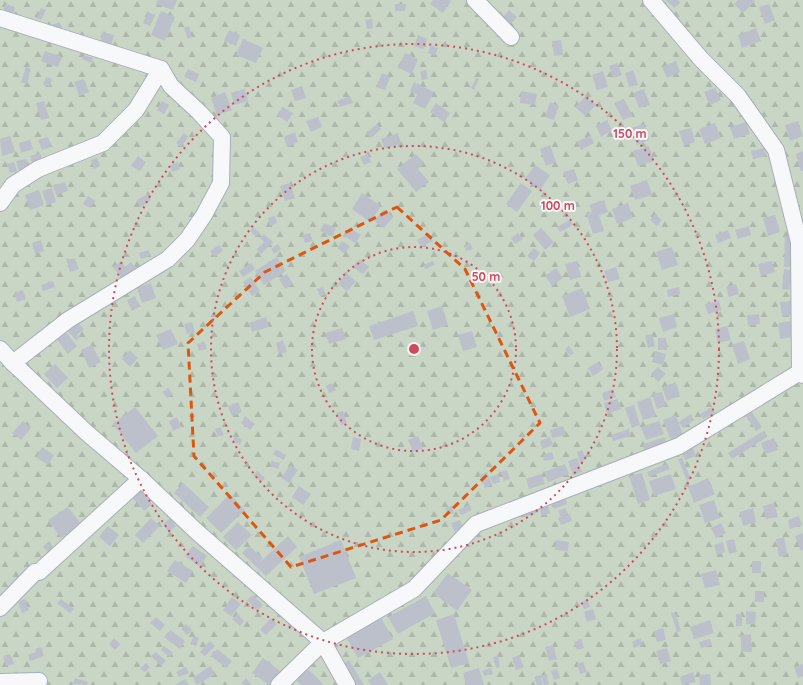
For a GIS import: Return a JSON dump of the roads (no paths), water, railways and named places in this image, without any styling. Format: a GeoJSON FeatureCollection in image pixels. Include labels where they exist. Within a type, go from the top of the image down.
{"type":"FeatureCollection","features":[{"type":"Feature","properties":{"kind":"street"},"geometry":{"type":"LineString","coordinates":[[475,0],[511,38]]}},
{"type":"Feature","properties":{"kind":"street"},"geometry":{"type":"LineString","coordinates":[[279,685],[323,642],[414,589],[476,524],[679,446],[802,374],[799,242],[776,150],[738,96],[701,59],[651,0]]}},
{"type":"Feature","properties":{"kind":"street"},"geometry":{"type":"LineString","coordinates":[[0,18],[161,69],[171,86],[199,112],[222,138],[221,183],[204,215],[187,240],[168,259],[68,320],[13,363]]}},
{"type":"Feature","properties":{"kind":"street"},"geometry":{"type":"LineString","coordinates":[[0,203],[13,185],[38,169],[103,143],[136,110],[161,69]]}},
{"type":"Feature","properties":{"kind":"street"},"geometry":{"type":"LineString","coordinates":[[0,349],[87,433],[141,479],[196,532],[323,642],[347,685]]}},
{"type":"Feature","properties":{"kind":"street"},"geometry":{"type":"LineString","coordinates":[[0,608],[35,572],[39,572],[141,479]]}},
{"type":"Feature","properties":{"kind":"street"},"geometry":{"type":"LineString","coordinates":[[0,682],[39,681]]}}]}
